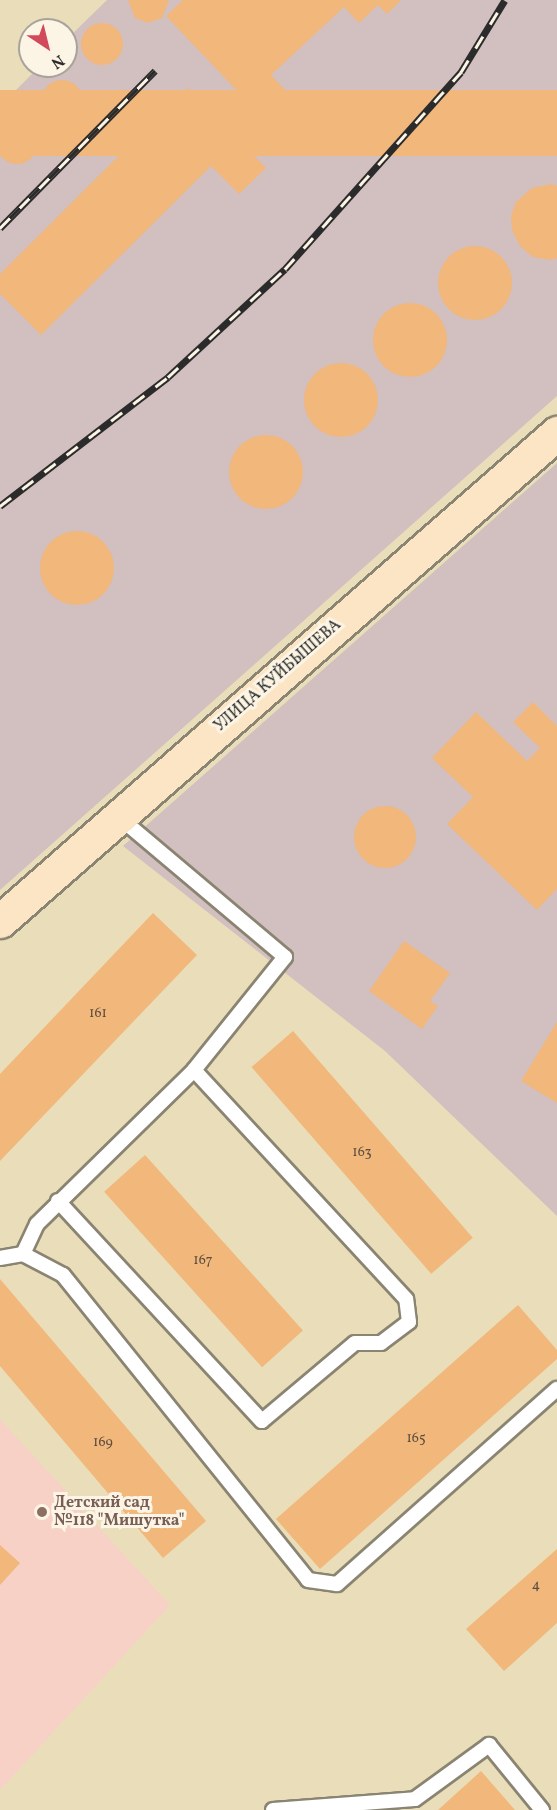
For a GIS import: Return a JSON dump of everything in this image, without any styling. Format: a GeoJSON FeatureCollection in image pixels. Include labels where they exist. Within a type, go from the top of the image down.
{"type":"FeatureCollection","features":[{"type":"Feature","properties":{"kind":"main road","name":"УЛИЦА КУЙБЫШЕВА"},"geometry":{"type":"LineString","coordinates":[[0,921],[117,815],[557,433]]}},
{"type":"Feature","properties":{"kind":"lane"},"geometry":{"type":"LineString","coordinates":[[23,1254],[37,1224],[58,1200],[194,1070],[285,957],[117,815]]}},
{"type":"Feature","properties":{"kind":"lane"},"geometry":{"type":"LineString","coordinates":[[58,1200],[262,1421],[354,1343],[381,1343],[409,1322],[406,1299],[194,1070]]}},
{"type":"Feature","properties":{"kind":"lane"},"geometry":{"type":"LineString","coordinates":[[0,1258],[23,1254],[63,1275],[308,1580],[337,1584],[557,1389]]}},
{"type":"Feature","properties":{"kind":"lane"},"geometry":{"type":"LineString","coordinates":[[273,1810],[415,1799],[489,1745],[542,1810]]}},
{"type":"Feature","properties":{"kind":"shaded area"},"geometry":{"type":"Polygon","coordinates":[[[107,0],[557,0],[557,396],[0,890],[0,106],[28,78],[78,78],[78,28],[107,0]]]}},
{"type":"Feature","properties":{"kind":"shaded area"},"geometry":{"type":"Polygon","coordinates":[[[557,463],[557,1216],[385,1051],[123,846],[557,463]]]}},
{"type":"Feature","properties":{"kind":"shaded area","name":"Детский сад №118 \"Мишутка\""},"geometry":{"type":"Polygon","coordinates":[[[0,1419],[170,1605],[0,1790],[0,1419]]]}},
{"type":"Feature","properties":{"kind":"building"},"geometry":{"type":"Polygon","coordinates":[[[128,0],[169,0],[162,18],[148,23],[135,18],[128,0]]]}},
{"type":"Feature","properties":{"kind":"building"},"geometry":{"type":"Polygon","coordinates":[[[183,0],[401,0],[387,14],[378,5],[359,23],[344,7],[271,75],[286,91],[260,115],[166,16],[183,0]]]}},
{"type":"Feature","properties":{"kind":"building"},"geometry":{"type":"Polygon","coordinates":[[[102,23],[117,29],[123,44],[117,59],[102,65],[87,59],[81,44],[87,29],[102,23]]]}},
{"type":"Feature","properties":{"kind":"building"},"geometry":{"type":"Polygon","coordinates":[[[62,80],[77,86],[83,101],[77,116],[62,122],[47,116],[41,101],[47,86],[62,80]]]}},
{"type":"Feature","properties":{"kind":"building"},"geometry":{"type":"Polygon","coordinates":[[[187,88],[266,168],[239,194],[211,166],[41,335],[0,294],[0,274],[187,88]]]}},
{"type":"Feature","properties":{"kind":"building"},"geometry":{"type":"Polygon","coordinates":[[[0,90],[557,90],[557,156],[0,156],[0,90]]]}},
{"type":"Feature","properties":{"kind":"building"},"geometry":{"type":"Polygon","coordinates":[[[17,124],[31,130],[37,144],[31,158],[17,164],[3,158],[-3,144],[3,130],[17,124]]]}},
{"type":"Feature","properties":{"kind":"building"},"geometry":{"type":"Polygon","coordinates":[[[551,184],[557,186],[557,258],[551,260],[533,257],[520,246],[512,230],[511,216],[516,202],[532,188],[551,184]]]}},
{"type":"Feature","properties":{"kind":"building"},"geometry":{"type":"Polygon","coordinates":[[[468,246],[482,246],[496,252],[506,262],[512,276],[512,290],[506,304],[496,314],[482,320],[468,320],[454,314],[444,304],[438,290],[438,276],[444,262],[454,252],[468,246]]]}},
{"type":"Feature","properties":{"kind":"building"},"geometry":{"type":"Polygon","coordinates":[[[403,303],[417,303],[431,309],[441,319],[447,333],[447,347],[441,361],[431,371],[417,377],[403,377],[389,371],[379,361],[373,347],[373,333],[379,319],[389,309],[403,303]]]}},
{"type":"Feature","properties":{"kind":"building"},"geometry":{"type":"Polygon","coordinates":[[[334,363],[348,363],[362,369],[372,379],[378,393],[378,407],[372,421],[362,431],[348,437],[334,437],[320,431],[310,421],[304,407],[304,393],[310,379],[320,369],[334,363]]]}},
{"type":"Feature","properties":{"kind":"building"},"geometry":{"type":"Polygon","coordinates":[[[259,435],[273,435],[287,441],[297,451],[303,465],[303,479],[297,493],[287,503],[273,509],[259,509],[245,503],[235,493],[229,479],[229,465],[235,451],[245,441],[259,435]]]}},
{"type":"Feature","properties":{"kind":"building"},"geometry":{"type":"Polygon","coordinates":[[[70,531],[84,531],[98,537],[108,547],[114,561],[114,575],[108,589],[98,599],[84,605],[70,605],[56,599],[46,589],[40,575],[40,561],[46,547],[56,537],[70,531]]]}},
{"type":"Feature","properties":{"kind":"building"},"geometry":{"type":"Polygon","coordinates":[[[533,702],[557,726],[557,889],[537,910],[447,824],[473,797],[432,758],[476,712],[527,761],[540,748],[513,722],[533,702]]]}},
{"type":"Feature","properties":{"kind":"building"},"geometry":{"type":"Polygon","coordinates":[[[385,806],[407,815],[416,837],[407,859],[385,868],[363,859],[354,837],[363,815],[385,806]]]}},
{"type":"Feature","properties":{"kind":"building"},"geometry":{"type":"Polygon","coordinates":[[[153,913],[197,955],[0,1161],[0,1074],[153,913]]]}},
{"type":"Feature","properties":{"kind":"building"},"geometry":{"type":"Polygon","coordinates":[[[404,941],[450,973],[430,1001],[438,1006],[422,1029],[369,991],[404,941]]]}},
{"type":"Feature","properties":{"kind":"building"},"geometry":{"type":"Polygon","coordinates":[[[557,1022],[557,1103],[521,1081],[557,1022]]]}},
{"type":"Feature","properties":{"kind":"building"},"geometry":{"type":"Polygon","coordinates":[[[293,1031],[473,1238],[431,1274],[251,1067],[293,1031]]]}},
{"type":"Feature","properties":{"kind":"building"},"geometry":{"type":"Polygon","coordinates":[[[145,1155],[303,1330],[262,1367],[104,1192],[145,1155]]]}},
{"type":"Feature","properties":{"kind":"building"},"geometry":{"type":"Polygon","coordinates":[[[0,1279],[206,1521],[163,1558],[0,1366],[0,1279]]]}},
{"type":"Feature","properties":{"kind":"building"},"geometry":{"type":"Polygon","coordinates":[[[518,1305],[557,1350],[557,1359],[320,1569],[276,1519],[518,1305]]]}},
{"type":"Feature","properties":{"kind":"building"},"geometry":{"type":"Polygon","coordinates":[[[0,1545],[20,1563],[0,1585],[0,1545]]]}},
{"type":"Feature","properties":{"kind":"building"},"geometry":{"type":"Polygon","coordinates":[[[557,1549],[557,1623],[504,1671],[466,1629],[557,1549]]]}},
{"type":"Feature","properties":{"kind":"building"},"geometry":{"type":"Polygon","coordinates":[[[481,1771],[515,1810],[438,1810],[481,1771]]]}},
{"type":"Feature","properties":{"kind":"railway"},"geometry":{"type":"LineString","coordinates":[[0,506],[168,377],[285,269],[461,72],[505,0]]}},
{"type":"Feature","properties":{"kind":"railway"},"geometry":{"type":"LineString","coordinates":[[0,228],[155,71]]}},
{"type":"Feature","properties":{"kind":"place","name":"Детский сад №118 \"Мишутка\""},"geometry":{"type":"Point","coordinates":[42,1512]}}]}
